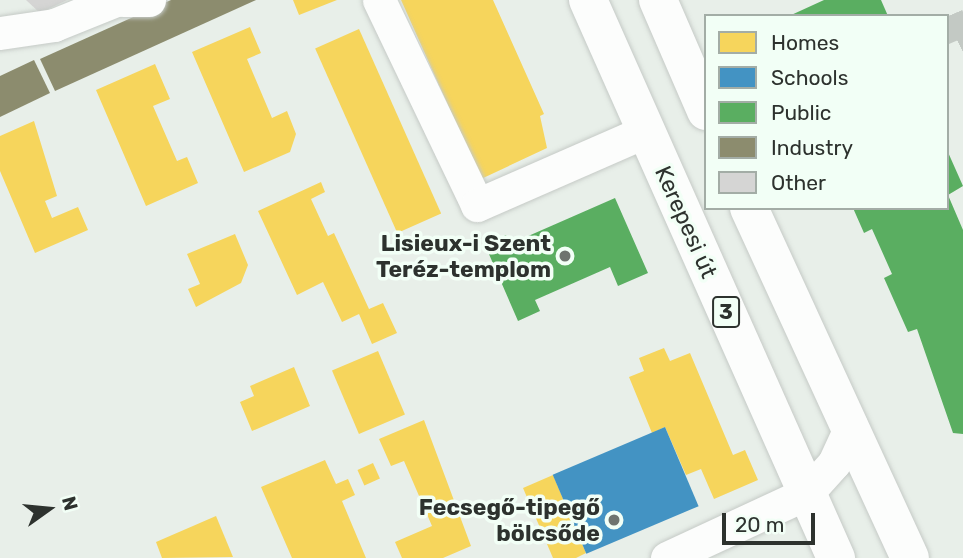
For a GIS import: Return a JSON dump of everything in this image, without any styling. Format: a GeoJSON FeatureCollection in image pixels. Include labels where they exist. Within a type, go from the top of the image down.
{"type":"FeatureCollection","features":[{"type":"Feature","properties":{"kind":"main road","name":"Kerepesi út"},"geometry":{"type":"LineString","coordinates":[[588,0],[836,558]]}},
{"type":"Feature","properties":{"kind":"main road"},"geometry":{"type":"LineString","coordinates":[[658,0],[704,106]]}},
{"type":"Feature","properties":{"kind":"main road"},"geometry":{"type":"LineString","coordinates":[[750,210],[910,558]]}},
{"type":"Feature","properties":{"kind":"street"},"geometry":{"type":"LineString","coordinates":[[0,33],[54,25],[116,0]]}},
{"type":"Feature","properties":{"kind":"street"},"geometry":{"type":"LineString","coordinates":[[123,0],[149,0]]}},
{"type":"Feature","properties":{"kind":"street"},"geometry":{"type":"LineString","coordinates":[[379,0],[477,205],[646,131]]}},
{"type":"Feature","properties":{"kind":"street"},"geometry":{"type":"LineString","coordinates":[[667,558],[807,493],[834,463],[851,426]]}},
{"type":"Feature","properties":{"kind":"building: Homes"},"geometry":{"type":"Polygon","coordinates":[[[293,0],[337,0],[299,15],[293,0]]]}},
{"type":"Feature","properties":{"kind":"building: Homes"},"geometry":{"type":"Polygon","coordinates":[[[401,0],[493,0],[544,114],[540,116],[547,148],[481,179],[401,0]]]}},
{"type":"Feature","properties":{"kind":"building: Homes"},"geometry":{"type":"Polygon","coordinates":[[[250,27],[261,53],[247,59],[272,118],[287,111],[296,134],[290,152],[244,172],[192,52],[250,27]]]}},
{"type":"Feature","properties":{"kind":"building: Homes"},"geometry":{"type":"Polygon","coordinates":[[[359,29],[441,214],[397,233],[315,49],[359,29]]]}},
{"type":"Feature","properties":{"kind":"building: Homes"},"geometry":{"type":"Polygon","coordinates":[[[155,64],[170,99],[153,106],[177,161],[187,157],[198,183],[146,206],[96,90],[155,64]]]}},
{"type":"Feature","properties":{"kind":"building: Homes"},"geometry":{"type":"Polygon","coordinates":[[[34,121],[57,196],[45,201],[52,218],[78,207],[88,230],[35,253],[0,171],[0,136],[34,121]]]}},
{"type":"Feature","properties":{"kind":"building: Homes"},"geometry":{"type":"Polygon","coordinates":[[[321,182],[325,192],[311,199],[328,236],[334,233],[369,309],[383,303],[397,333],[372,344],[359,314],[342,322],[323,282],[297,295],[258,211],[321,182]]]}},
{"type":"Feature","properties":{"kind":"building: Homes"},"geometry":{"type":"Polygon","coordinates":[[[235,234],[248,265],[241,283],[196,307],[188,289],[200,284],[187,254],[235,234]]]}},
{"type":"Feature","properties":{"kind":"building: Homes"},"geometry":{"type":"Polygon","coordinates":[[[664,348],[670,361],[690,353],[733,455],[745,450],[758,480],[714,499],[701,469],[686,475],[665,427],[652,433],[629,377],[644,371],[639,358],[664,348]]]}},
{"type":"Feature","properties":{"kind":"building: Homes"},"geometry":{"type":"Polygon","coordinates":[[[378,351],[405,415],[359,434],[332,371],[378,351]]]}},
{"type":"Feature","properties":{"kind":"building: Homes"},"geometry":{"type":"Polygon","coordinates":[[[294,367],[310,406],[252,431],[240,402],[254,396],[250,386],[294,367]]]}},
{"type":"Feature","properties":{"kind":"building: Homes"},"geometry":{"type":"Polygon","coordinates":[[[424,420],[471,546],[443,558],[402,558],[395,542],[432,526],[404,461],[391,466],[379,439],[424,420]]]}},
{"type":"Feature","properties":{"kind":"building: Homes"},"geometry":{"type":"Polygon","coordinates":[[[325,460],[336,484],[348,479],[355,495],[342,501],[366,558],[292,558],[261,487],[325,460]]]}},
{"type":"Feature","properties":{"kind":"building: Homes"},"geometry":{"type":"Polygon","coordinates":[[[373,463],[380,479],[364,485],[357,470],[373,463]]]}},
{"type":"Feature","properties":{"kind":"building: Homes"},"geometry":{"type":"Polygon","coordinates":[[[553,475],[586,553],[576,558],[553,558],[523,488],[553,475]]]}},
{"type":"Feature","properties":{"kind":"building: Homes"},"geometry":{"type":"Polygon","coordinates":[[[216,516],[233,557],[162,558],[156,542],[216,516]]]}},
{"type":"Feature","properties":{"kind":"building: Schools"},"geometry":{"type":"Polygon","coordinates":[[[665,427],[699,506],[586,554],[553,475],[665,427]]]}},
{"type":"Feature","properties":{"kind":"building: Public"},"geometry":{"type":"Polygon","coordinates":[[[824,0],[881,0],[887,14],[793,14],[824,0]]]}},
{"type":"Feature","properties":{"kind":"building: Public"},"geometry":{"type":"Polygon","coordinates":[[[949,154],[963,186],[949,194],[949,154]]]}},
{"type":"Feature","properties":{"kind":"building: Public"},"geometry":{"type":"Polygon","coordinates":[[[949,197],[963,230],[963,434],[953,433],[917,329],[908,332],[884,278],[892,274],[872,229],[864,233],[854,210],[949,210],[949,197]]]}},
{"type":"Feature","properties":{"kind":"building: Public","name":"Lisieux-i Szent Teréz-templom"},"geometry":{"type":"Polygon","coordinates":[[[615,198],[648,273],[618,286],[610,267],[535,300],[540,311],[518,321],[485,245],[506,235],[510,244],[615,198]]]}},
{"type":"Feature","properties":{"kind":"building: Industry"},"geometry":{"type":"Polygon","coordinates":[[[171,0],[256,0],[55,91],[40,59],[171,0]]]}},
{"type":"Feature","properties":{"kind":"building: Industry"},"geometry":{"type":"Polygon","coordinates":[[[34,60],[50,93],[0,117],[0,76],[34,60]]]}},
{"type":"Feature","properties":{"kind":"building: Other"},"geometry":{"type":"Polygon","coordinates":[[[26,0],[67,0],[40,13],[26,0]]]}},
{"type":"Feature","properties":{"kind":"tunnel"},"geometry":{"type":"LineString","coordinates":[[949,21],[957,40],[963,37]]}},
{"type":"Feature","properties":{"kind":"place","name":"Lisieux-i Szent Teréz-templom"},"geometry":{"type":"Point","coordinates":[565,256]}},
{"type":"Feature","properties":{"kind":"place","name":"Fecsegő-tipegő bölcsőde"},"geometry":{"type":"Point","coordinates":[614,520]}}]}
